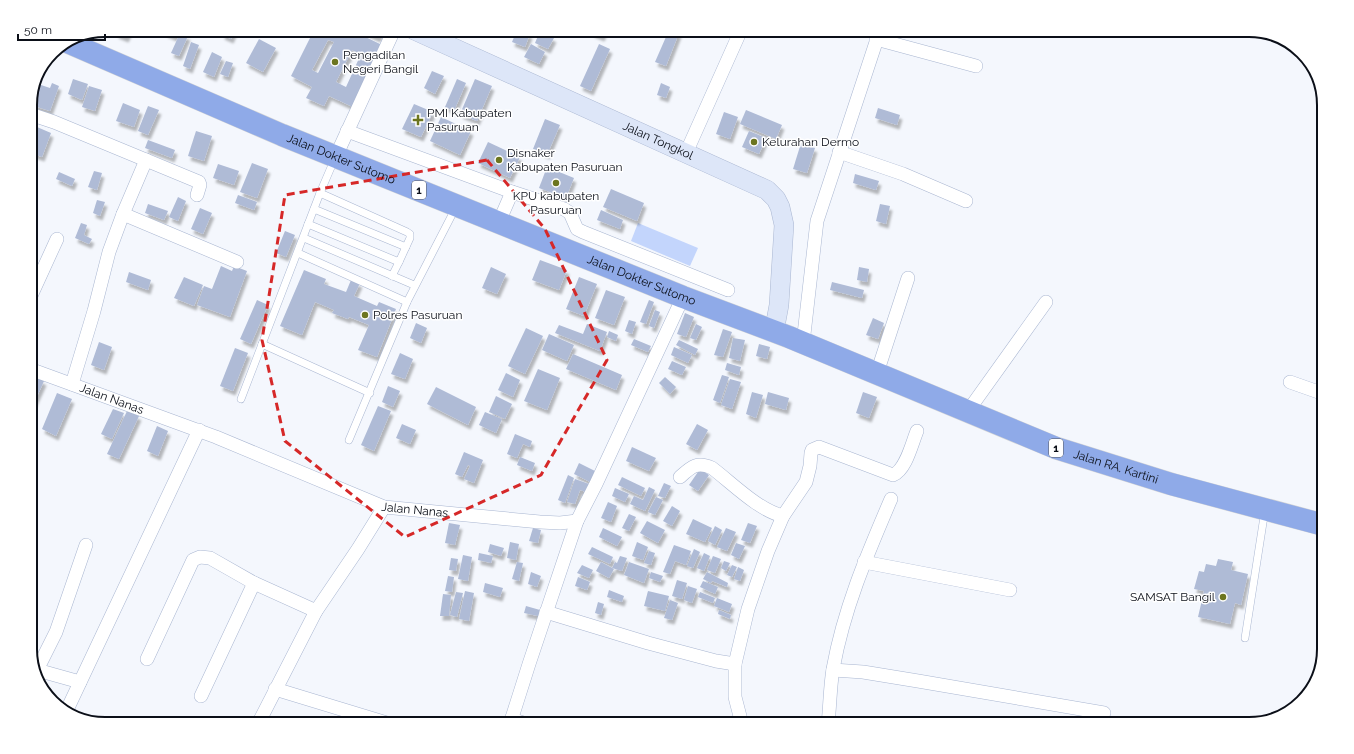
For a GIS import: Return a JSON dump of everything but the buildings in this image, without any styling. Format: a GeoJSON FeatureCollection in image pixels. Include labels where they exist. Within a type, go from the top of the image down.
{"type":"FeatureCollection","features":[{"type":"Feature","properties":{"kind":"highway","name":"Jalan Dokter Sutomo"},"geometry":{"type":"LineString","coordinates":[[73,45],[282,135],[683,297],[790,338]]}},
{"type":"Feature","properties":{"kind":"highway","name":"Jalan RA. Kartini"},"geometry":{"type":"LineString","coordinates":[[790,338],[1056,448],[1171,484],[1317,523]]}},
{"type":"Feature","properties":{"kind":"street"},"geometry":{"type":"LineString","coordinates":[[336,156],[391,37]]}},
{"type":"Feature","properties":{"kind":"street","name":"Jalan Tongkol"},"geometry":{"type":"LineString","coordinates":[[429,37],[767,190],[776,199],[784,224],[779,305],[790,338]]}},
{"type":"Feature","properties":{"kind":"street"},"geometry":{"type":"LineString","coordinates":[[686,153],[739,37]]}},
{"type":"Feature","properties":{"kind":"street"},"geometry":{"type":"LineString","coordinates":[[790,338],[817,221],[877,37]]}},
{"type":"Feature","properties":{"kind":"street"},"geometry":{"type":"LineString","coordinates":[[884,37],[976,66]]}},
{"type":"Feature","properties":{"kind":"street"},"geometry":{"type":"LineString","coordinates":[[37,116],[199,182],[200,185],[197,195]]}},
{"type":"Feature","properties":{"kind":"street"},"geometry":{"type":"LineString","coordinates":[[348,131],[564,210],[570,213],[577,229],[583,232],[728,290]]}},
{"type":"Feature","properties":{"kind":"street"},"geometry":{"type":"LineString","coordinates":[[839,152],[904,174],[966,201]]}},
{"type":"Feature","properties":{"kind":"street"},"geometry":{"type":"LineString","coordinates":[[72,384],[94,311],[109,252],[146,160]]}},
{"type":"Feature","properties":{"kind":"street"},"geometry":{"type":"LineString","coordinates":[[499,222],[512,192]]}},
{"type":"Feature","properties":{"kind":"street"},"geometry":{"type":"LineString","coordinates":[[123,214],[237,262]]}},
{"type":"Feature","properties":{"kind":"street"},"geometry":{"type":"LineString","coordinates":[[37,283],[57,239]]}},
{"type":"Feature","properties":{"kind":"street"},"geometry":{"type":"LineString","coordinates":[[876,373],[908,278]]}},
{"type":"Feature","properties":{"kind":"street"},"geometry":{"type":"LineString","coordinates":[[513,717],[577,521],[596,484],[683,297]]}},
{"type":"Feature","properties":{"kind":"street"},"geometry":{"type":"LineString","coordinates":[[968,411],[1046,302]]}},
{"type":"Feature","properties":{"kind":"street","name":"Jalan Nanas"},"geometry":{"type":"LineString","coordinates":[[37,372],[199,430],[384,508],[540,522],[577,521]]}},
{"type":"Feature","properties":{"kind":"street"},"geometry":{"type":"LineString","coordinates":[[1290,382],[1317,392]]}},
{"type":"Feature","properties":{"kind":"street"},"geometry":{"type":"LineString","coordinates":[[69,706],[199,430]]}},
{"type":"Feature","properties":{"kind":"street"},"geometry":{"type":"LineString","coordinates":[[740,717],[726,663],[748,609],[765,558],[777,515],[806,482],[810,466],[810,453],[819,447],[893,475],[898,473],[902,467],[917,431]]}},
{"type":"Feature","properties":{"kind":"street"},"geometry":{"type":"LineString","coordinates":[[680,477],[691,467],[706,465],[712,468],[760,506],[777,515]]}},
{"type":"Feature","properties":{"kind":"street"},"geometry":{"type":"LineString","coordinates":[[829,717],[833,670],[847,608],[864,562],[891,499]]}},
{"type":"Feature","properties":{"kind":"street"},"geometry":{"type":"LineString","coordinates":[[262,717],[316,611],[384,508]]}},
{"type":"Feature","properties":{"kind":"street"},"geometry":{"type":"LineString","coordinates":[[39,667],[56,632],[86,544]]}},
{"type":"Feature","properties":{"kind":"street"},"geometry":{"type":"LineString","coordinates":[[147,659],[192,560],[200,557],[210,558],[254,582],[316,611]]}},
{"type":"Feature","properties":{"kind":"street"},"geometry":{"type":"LineString","coordinates":[[864,562],[1010,590]]}},
{"type":"Feature","properties":{"kind":"street"},"geometry":{"type":"LineString","coordinates":[[201,696],[254,582]]}},
{"type":"Feature","properties":{"kind":"street"},"geometry":{"type":"LineString","coordinates":[[546,612],[648,644],[726,663]]}},
{"type":"Feature","properties":{"kind":"street"},"geometry":{"type":"LineString","coordinates":[[833,670],[863,672],[1104,713]]}},
{"type":"Feature","properties":{"kind":"street"},"geometry":{"type":"LineString","coordinates":[[41,673],[80,682]]}},
{"type":"Feature","properties":{"kind":"street"},"geometry":{"type":"LineString","coordinates":[[276,689],[367,717]]}},
{"type":"Feature","properties":{"kind":"lane"},"geometry":{"type":"LineString","coordinates":[[241,400],[320,193],[336,156]]}},
{"type":"Feature","properties":{"kind":"lane"},"geometry":{"type":"LineString","coordinates":[[320,193],[410,234],[406,248],[392,276]]}},
{"type":"Feature","properties":{"kind":"lane"},"geometry":{"type":"LineString","coordinates":[[349,440],[414,285],[457,205]]}},
{"type":"Feature","properties":{"kind":"lane"},"geometry":{"type":"LineString","coordinates":[[314,209],[406,248]]}},
{"type":"Feature","properties":{"kind":"lane"},"geometry":{"type":"LineString","coordinates":[[308,224],[399,262]]}},
{"type":"Feature","properties":{"kind":"lane"},"geometry":{"type":"LineString","coordinates":[[304,238],[414,285]]}},
{"type":"Feature","properties":{"kind":"lane"},"geometry":{"type":"LineString","coordinates":[[298,253],[407,302]]}},
{"type":"Feature","properties":{"kind":"lane"},"geometry":{"type":"LineString","coordinates":[[262,344],[370,393]]}},
{"type":"Feature","properties":{"kind":"lane"},"geometry":{"type":"LineString","coordinates":[[1245,638],[1265,508]]}},
{"type":"Feature","properties":{"kind":"highlighted area"},"geometry":{"type":"Polygon","coordinates":[[[487,160],[545,229],[607,360],[541,475],[405,537],[285,441],[262,340],[285,195],[487,160]]]}},
{"type":"Feature","properties":{"kind":"shaded area"},"geometry":{"type":"Polygon","coordinates":[[[638,223],[698,248],[690,266],[631,241],[638,223]]]}},
{"type":"Feature","properties":{"kind":"place","name":"Pengadilan Negeri Bangil"},"geometry":{"type":"Point","coordinates":[335,62]}},
{"type":"Feature","properties":{"kind":"place","name":"PMI Kabupaten Pasuruan"},"geometry":{"type":"Point","coordinates":[418,120]}},
{"type":"Feature","properties":{"kind":"place","name":"Kelurahan Dermo"},"geometry":{"type":"Point","coordinates":[754,142]}},
{"type":"Feature","properties":{"kind":"place","name":"Disnaker Kabupaten Pasuruan"},"geometry":{"type":"Point","coordinates":[499,160]}},
{"type":"Feature","properties":{"kind":"place","name":"KPU kabupaten Pasuruan"},"geometry":{"type":"Point","coordinates":[556,183]}},
{"type":"Feature","properties":{"kind":"place","name":"Polres Pasuruan"},"geometry":{"type":"Point","coordinates":[365,315]}},
{"type":"Feature","properties":{"kind":"place","name":"SAMSAT Bangil"},"geometry":{"type":"Point","coordinates":[1223,597]}}]}
